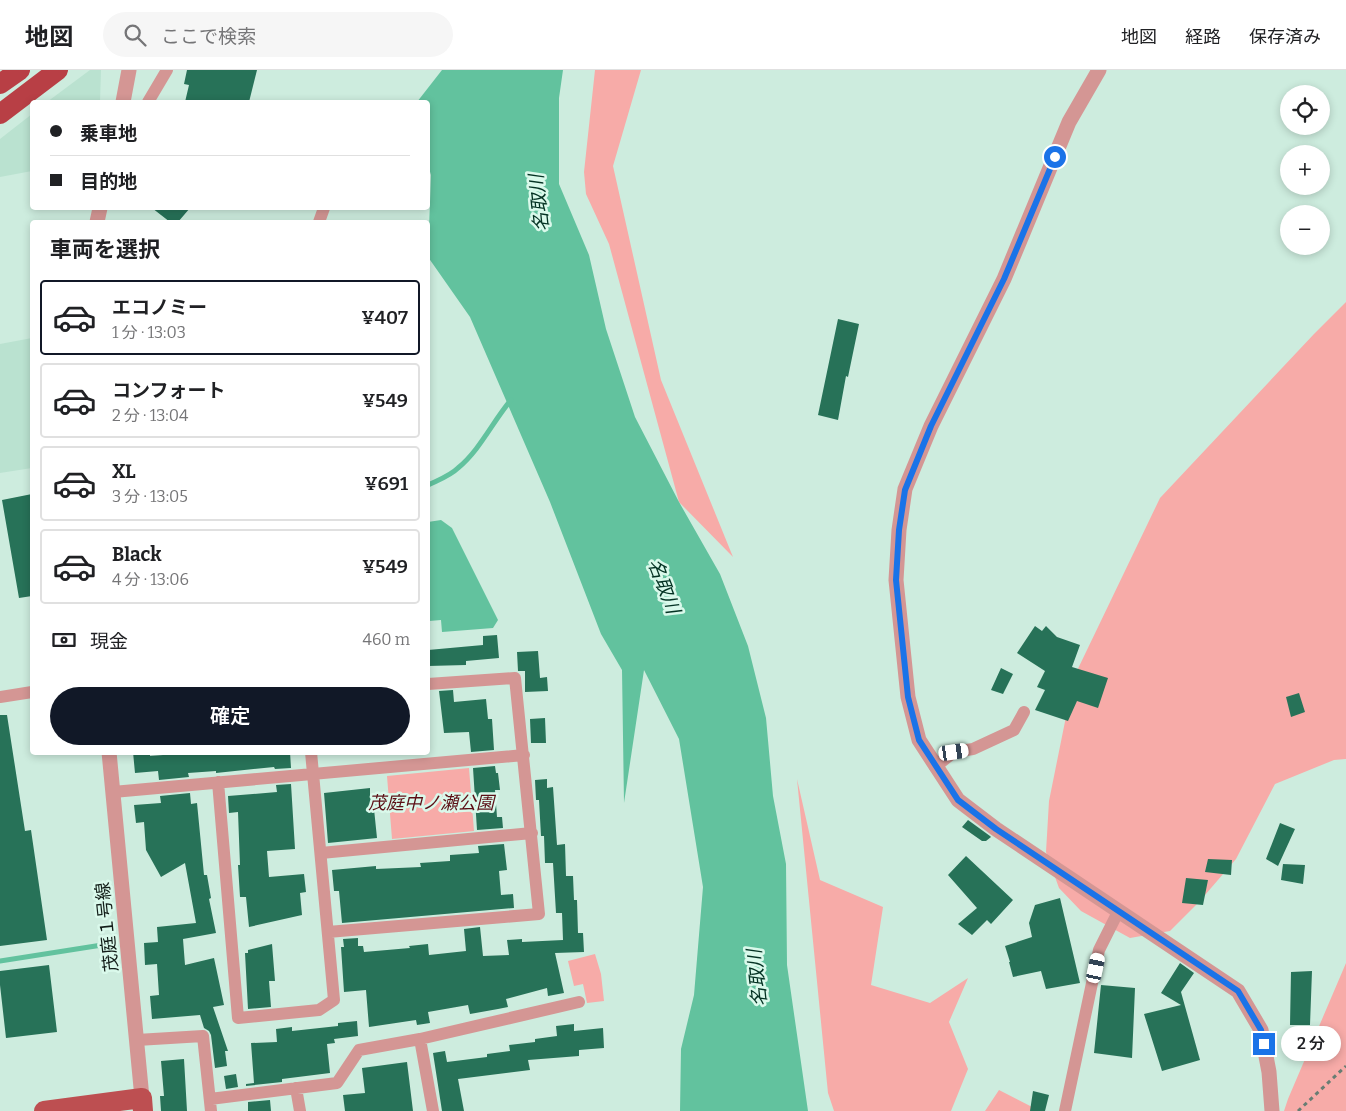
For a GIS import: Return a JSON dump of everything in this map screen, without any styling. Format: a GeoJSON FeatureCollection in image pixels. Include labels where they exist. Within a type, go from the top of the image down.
{"type":"FeatureCollection","features":[{"type":"Feature","properties":{"kind":"highway"},"geometry":{"type":"LineString","coordinates":[[0,84],[20,70]]}},
{"type":"Feature","properties":{"kind":"highway"},"geometry":{"type":"LineString","coordinates":[[0,114],[58,70]]}},
{"type":"Feature","properties":{"kind":"main road"},"geometry":{"type":"LineString","coordinates":[[44,1111],[143,1104]]}},
{"type":"Feature","properties":{"kind":"street"},"geometry":{"type":"LineString","coordinates":[[123,100],[129,70]]}},
{"type":"Feature","properties":{"kind":"street"},"geometry":{"type":"LineString","coordinates":[[149,100],[167,70]]}},
{"type":"Feature","properties":{"kind":"street"},"geometry":{"type":"LineString","coordinates":[[1098,70],[1069,122],[1004,279],[931,426],[905,490],[899,530],[896,580],[908,697],[919,740],[958,800],[996,829],[1238,991],[1261,1030],[1269,1072],[1272,1111]]}},
{"type":"Feature","properties":{"kind":"street"},"geometry":{"type":"LineString","coordinates":[[328,932],[539,914],[515,678],[430,684]]}},
{"type":"Feature","properties":{"kind":"street"},"geometry":{"type":"LineString","coordinates":[[0,697],[30,692]]}},
{"type":"Feature","properties":{"kind":"street"},"geometry":{"type":"LineString","coordinates":[[935,767],[954,752],[974,749],[1014,730],[1024,712]]}},
{"type":"Feature","properties":{"kind":"street","name":"茂庭１号線"},"geometry":{"type":"LineString","coordinates":[[108,755],[143,1104]]}},
{"type":"Feature","properties":{"kind":"street"},"geometry":{"type":"LineString","coordinates":[[218,782],[238,1018],[319,1010],[334,1000],[311,755]]}},
{"type":"Feature","properties":{"kind":"street"},"geometry":{"type":"LineString","coordinates":[[113,792],[524,755]]}},
{"type":"Feature","properties":{"kind":"street"},"geometry":{"type":"LineString","coordinates":[[321,853],[532,833]]}},
{"type":"Feature","properties":{"kind":"street"},"geometry":{"type":"LineString","coordinates":[[1065,1111],[1099,950],[1119,910]]}},
{"type":"Feature","properties":{"kind":"street"},"geometry":{"type":"LineString","coordinates":[[137,1040],[203,1036],[210,1105],[296,1088],[337,1083],[359,1050],[420,1039],[579,1002]]}},
{"type":"Feature","properties":{"kind":"street"},"geometry":{"type":"LineString","coordinates":[[420,1039],[433,1111]]}},
{"type":"Feature","properties":{"kind":"street"},"geometry":{"type":"LineString","coordinates":[[296,1088],[300,1111]]}},
{"type":"Feature","properties":{"kind":"path"},"geometry":{"type":"LineString","coordinates":[[1298,1111],[1346,1066]]}},
{"type":"Feature","properties":{"kind":"shaded area"},"geometry":{"type":"Polygon","coordinates":[[[90,70],[101,70],[100,100],[50,100],[90,70]]]}},
{"type":"Feature","properties":{"kind":"shaded area"},"geometry":{"type":"Polygon","coordinates":[[[30,116],[30,171],[0,177],[0,139],[30,116]]]}},
{"type":"Feature","properties":{"kind":"shaded area"},"geometry":{"type":"Polygon","coordinates":[[[30,338],[30,468],[0,473],[0,344],[30,338]]]}},
{"type":"Feature","properties":{"kind":"green space"},"geometry":{"type":"Polygon","coordinates":[[[595,70],[641,70],[613,166],[661,380],[733,557],[679,502],[609,244],[586,194],[584,172],[595,70]]]}},
{"type":"Feature","properties":{"kind":"green space"},"geometry":{"type":"Polygon","coordinates":[[[1346,302],[1346,759],[1334,760],[1275,784],[1236,859],[1199,902],[1170,931],[1130,938],[1081,911],[1059,888],[1046,852],[1049,801],[1074,677],[1160,498],[1346,302]]]}},
{"type":"Feature","properties":{"kind":"green space","name":"茂庭中ノ瀬公園"},"geometry":{"type":"Polygon","coordinates":[[[469,768],[474,831],[392,839],[387,776],[469,768]]]}},
{"type":"Feature","properties":{"kind":"green space"},"geometry":{"type":"Polygon","coordinates":[[[797,779],[820,880],[883,907],[871,985],[930,1003],[968,978],[949,1022],[968,1069],[951,1111],[834,1111],[828,1093],[797,779]]]}},
{"type":"Feature","properties":{"kind":"green space"},"geometry":{"type":"Polygon","coordinates":[[[595,954],[601,974],[604,1001],[587,1003],[583,984],[574,986],[568,961],[595,954]]]}},
{"type":"Feature","properties":{"kind":"green space"},"geometry":{"type":"Polygon","coordinates":[[[1346,963],[1346,1111],[1284,1111],[1288,1099],[1346,963]]]}},
{"type":"Feature","properties":{"kind":"green space"},"geometry":{"type":"Polygon","coordinates":[[[999,1090],[1040,1111],[985,1111],[999,1090]]]}},
{"type":"Feature","properties":{"kind":"water","name":"名取川"},"geometry":{"type":"Polygon","coordinates":[[[442,70],[563,70],[559,98],[559,184],[589,255],[606,329],[635,417],[679,502],[720,574],[748,646],[766,718],[773,796],[786,864],[787,965],[808,1111],[680,1111],[681,1049],[694,995],[703,887],[679,739],[644,670],[624,803],[622,670],[601,634],[550,502],[470,317],[430,260],[430,100],[419,100],[442,70]]]}},
{"type":"Feature","properties":{"kind":"water"},"geometry":{"type":"Polygon","coordinates":[[[441,520],[452,528],[498,620],[493,628],[442,632],[441,620],[430,621],[430,522],[441,520]]]}},
{"type":"Feature","properties":{"kind":"building"},"geometry":{"type":"Polygon","coordinates":[[[187,70],[257,70],[250,100],[185,100],[189,85],[184,84],[187,70]]]}},
{"type":"Feature","properties":{"kind":"building"},"geometry":{"type":"Polygon","coordinates":[[[155,210],[188,210],[180,220],[167,220],[155,210]]]}},
{"type":"Feature","properties":{"kind":"building"},"geometry":{"type":"Polygon","coordinates":[[[838,319],[859,324],[848,377],[846,376],[838,420],[818,415],[838,319]]]}},
{"type":"Feature","properties":{"kind":"building"},"geometry":{"type":"Polygon","coordinates":[[[30,494],[30,596],[19,598],[2,500],[30,494]]]}},
{"type":"Feature","properties":{"kind":"building"},"geometry":{"type":"Polygon","coordinates":[[[1035,626],[1042,631],[1046,626],[1057,637],[1080,645],[1072,667],[1108,678],[1098,708],[1077,701],[1068,721],[1035,710],[1045,690],[1037,687],[1045,671],[1017,653],[1035,626]]]}},
{"type":"Feature","properties":{"kind":"building"},"geometry":{"type":"Polygon","coordinates":[[[497,635],[499,658],[466,661],[466,665],[430,666],[430,650],[483,645],[483,636],[497,635]]]}},
{"type":"Feature","properties":{"kind":"building"},"geometry":{"type":"Polygon","coordinates":[[[538,651],[540,678],[547,677],[548,691],[525,692],[525,671],[518,671],[517,652],[538,651]]]}},
{"type":"Feature","properties":{"kind":"building"},"geometry":{"type":"Polygon","coordinates":[[[1001,668],[1013,674],[1003,694],[991,690],[1001,668]]]}},
{"type":"Feature","properties":{"kind":"building"},"geometry":{"type":"Polygon","coordinates":[[[453,690],[454,702],[486,699],[488,719],[492,719],[494,750],[471,752],[469,732],[444,733],[439,691],[453,690]]]}},
{"type":"Feature","properties":{"kind":"building"},"geometry":{"type":"Polygon","coordinates":[[[1299,693],[1305,712],[1291,717],[1286,697],[1299,693]]]}},
{"type":"Feature","properties":{"kind":"building"},"geometry":{"type":"Polygon","coordinates":[[[0,715],[7,715],[25,831],[31,830],[47,940],[0,946],[0,715]]]}},
{"type":"Feature","properties":{"kind":"building"},"geometry":{"type":"Polygon","coordinates":[[[545,718],[546,743],[531,743],[530,719],[545,718]]]}},
{"type":"Feature","properties":{"kind":"building"},"geometry":{"type":"Polygon","coordinates":[[[133,755],[290,755],[291,768],[275,769],[274,767],[216,773],[216,771],[188,773],[189,777],[159,780],[158,771],[135,773],[133,755]]]}},
{"type":"Feature","properties":{"kind":"building"},"geometry":{"type":"Polygon","coordinates":[[[495,766],[496,773],[498,773],[500,790],[495,790],[497,817],[502,817],[503,828],[477,830],[473,768],[495,766]]]}},
{"type":"Feature","properties":{"kind":"building"},"geometry":{"type":"Polygon","coordinates":[[[547,779],[547,788],[553,787],[557,845],[565,844],[566,876],[573,876],[574,900],[577,900],[578,933],[583,933],[584,952],[555,953],[564,993],[548,996],[547,988],[506,999],[508,1007],[470,1014],[468,1005],[428,1012],[430,1023],[417,1025],[416,1020],[369,1027],[366,990],[344,992],[341,947],[344,947],[343,939],[358,938],[358,946],[363,946],[364,952],[410,948],[409,946],[428,944],[429,955],[466,951],[464,929],[480,927],[483,956],[509,955],[507,940],[522,939],[522,942],[563,940],[562,913],[556,913],[553,863],[545,863],[544,836],[541,836],[539,800],[536,800],[535,780],[547,779]]]}},
{"type":"Feature","properties":{"kind":"building"},"geometry":{"type":"Polygon","coordinates":[[[291,784],[295,849],[267,851],[269,877],[304,874],[306,892],[300,893],[302,915],[249,927],[246,897],[240,897],[238,812],[229,813],[228,796],[277,792],[276,785],[291,784]]]}},
{"type":"Feature","properties":{"kind":"building"},"geometry":{"type":"Polygon","coordinates":[[[370,788],[370,797],[379,796],[381,808],[374,809],[377,838],[328,843],[324,793],[370,788]]]}},
{"type":"Feature","properties":{"kind":"building"},"geometry":{"type":"Polygon","coordinates":[[[190,793],[191,804],[197,803],[204,875],[207,875],[211,898],[209,899],[216,933],[183,939],[185,965],[214,958],[224,1005],[213,1007],[228,1051],[225,1051],[227,1066],[215,1068],[211,1035],[204,1028],[200,1015],[152,1019],[150,996],[159,995],[157,964],[145,965],[144,943],[158,942],[157,927],[196,923],[185,863],[161,877],[146,850],[144,822],[136,823],[134,805],[161,803],[160,796],[190,793]]]}},
{"type":"Feature","properties":{"kind":"building"},"geometry":{"type":"Polygon","coordinates":[[[968,820],[991,837],[986,841],[982,841],[962,827],[968,820]]]}},
{"type":"Feature","properties":{"kind":"building"},"geometry":{"type":"Polygon","coordinates":[[[1280,823],[1295,829],[1278,866],[1266,859],[1280,823]]]}},
{"type":"Feature","properties":{"kind":"building"},"geometry":{"type":"Polygon","coordinates":[[[504,844],[507,870],[499,871],[501,895],[513,894],[514,908],[342,923],[339,891],[334,891],[332,870],[376,866],[376,869],[421,867],[420,863],[450,861],[450,855],[479,853],[478,846],[504,844]]]}},
{"type":"Feature","properties":{"kind":"building"},"geometry":{"type":"Polygon","coordinates":[[[966,856],[1013,900],[991,924],[987,920],[972,935],[958,924],[977,908],[948,875],[966,856]]]}},
{"type":"Feature","properties":{"kind":"building"},"geometry":{"type":"Polygon","coordinates":[[[1208,859],[1232,860],[1231,875],[1205,872],[1208,859]]]}},
{"type":"Feature","properties":{"kind":"building"},"geometry":{"type":"Polygon","coordinates":[[[1283,864],[1305,865],[1303,884],[1281,880],[1283,864]]]}},
{"type":"Feature","properties":{"kind":"building"},"geometry":{"type":"Polygon","coordinates":[[[1186,878],[1208,880],[1203,905],[1182,903],[1186,878]]]}},
{"type":"Feature","properties":{"kind":"building"},"geometry":{"type":"Polygon","coordinates":[[[1060,898],[1080,983],[1046,989],[1041,971],[1013,977],[1005,946],[1032,937],[1029,923],[1035,905],[1060,898]]]}},
{"type":"Feature","properties":{"kind":"building"},"geometry":{"type":"Polygon","coordinates":[[[272,944],[275,981],[269,981],[271,1007],[248,1009],[245,953],[248,953],[248,950],[272,944]]]}},
{"type":"Feature","properties":{"kind":"building"},"geometry":{"type":"Polygon","coordinates":[[[1180,963],[1194,973],[1181,992],[1200,1060],[1162,1071],[1144,1014],[1181,1005],[1161,993],[1180,963]]]}},
{"type":"Feature","properties":{"kind":"building"},"geometry":{"type":"Polygon","coordinates":[[[49,965],[57,1032],[6,1038],[0,971],[49,965]]]}},
{"type":"Feature","properties":{"kind":"building"},"geometry":{"type":"Polygon","coordinates":[[[1312,971],[1310,1025],[1290,1025],[1291,972],[1312,971]]]}},
{"type":"Feature","properties":{"kind":"building"},"geometry":{"type":"Polygon","coordinates":[[[1101,985],[1135,988],[1132,1058],[1094,1053],[1101,985]]]}},
{"type":"Feature","properties":{"kind":"building"},"geometry":{"type":"Polygon","coordinates":[[[357,1021],[358,1036],[334,1039],[335,1043],[327,1044],[330,1073],[282,1079],[282,1082],[246,1086],[246,1084],[254,1083],[251,1043],[277,1042],[276,1029],[292,1027],[292,1031],[338,1026],[338,1023],[357,1021]]]}},
{"type":"Feature","properties":{"kind":"building"},"geometry":{"type":"Polygon","coordinates":[[[574,1024],[574,1031],[603,1028],[604,1048],[579,1050],[579,1056],[528,1060],[530,1070],[458,1079],[464,1111],[442,1111],[433,1053],[445,1051],[447,1062],[487,1057],[487,1054],[510,1051],[509,1045],[535,1042],[535,1039],[557,1036],[556,1026],[574,1024]]]}},
{"type":"Feature","properties":{"kind":"building"},"geometry":{"type":"Polygon","coordinates":[[[184,1059],[187,1111],[161,1111],[160,1096],[164,1096],[161,1061],[184,1059]]]}},
{"type":"Feature","properties":{"kind":"building"},"geometry":{"type":"Polygon","coordinates":[[[407,1062],[413,1111],[345,1111],[343,1095],[365,1093],[362,1068],[407,1062]]]}},
{"type":"Feature","properties":{"kind":"building"},"geometry":{"type":"Polygon","coordinates":[[[236,1074],[238,1087],[226,1089],[224,1076],[236,1074]]]}},
{"type":"Feature","properties":{"kind":"building"},"geometry":{"type":"Polygon","coordinates":[[[1033,1091],[1049,1095],[1045,1111],[1030,1111],[1033,1091]]]}},
{"type":"Feature","properties":{"kind":"building"},"geometry":{"type":"Polygon","coordinates":[[[270,1100],[271,1111],[248,1111],[248,1102],[270,1100]]]}},
{"type":"Feature","properties":{"kind":"waterway"},"geometry":{"type":"LineString","coordinates":[[430,484],[455,471],[466,461],[511,400]]}},
{"type":"Feature","properties":{"kind":"waterway"},"geometry":{"type":"LineString","coordinates":[[0,961],[102,945]]}},
{"type":"Feature","properties":{"kind":"route"},"geometry":{"type":"LineString","coordinates":[[1055,157],[1004,279],[931,426],[905,490],[899,530],[896,580],[908,697],[919,740],[958,800],[996,829],[1238,991],[1261,1030],[1264,1044]]}}]}
